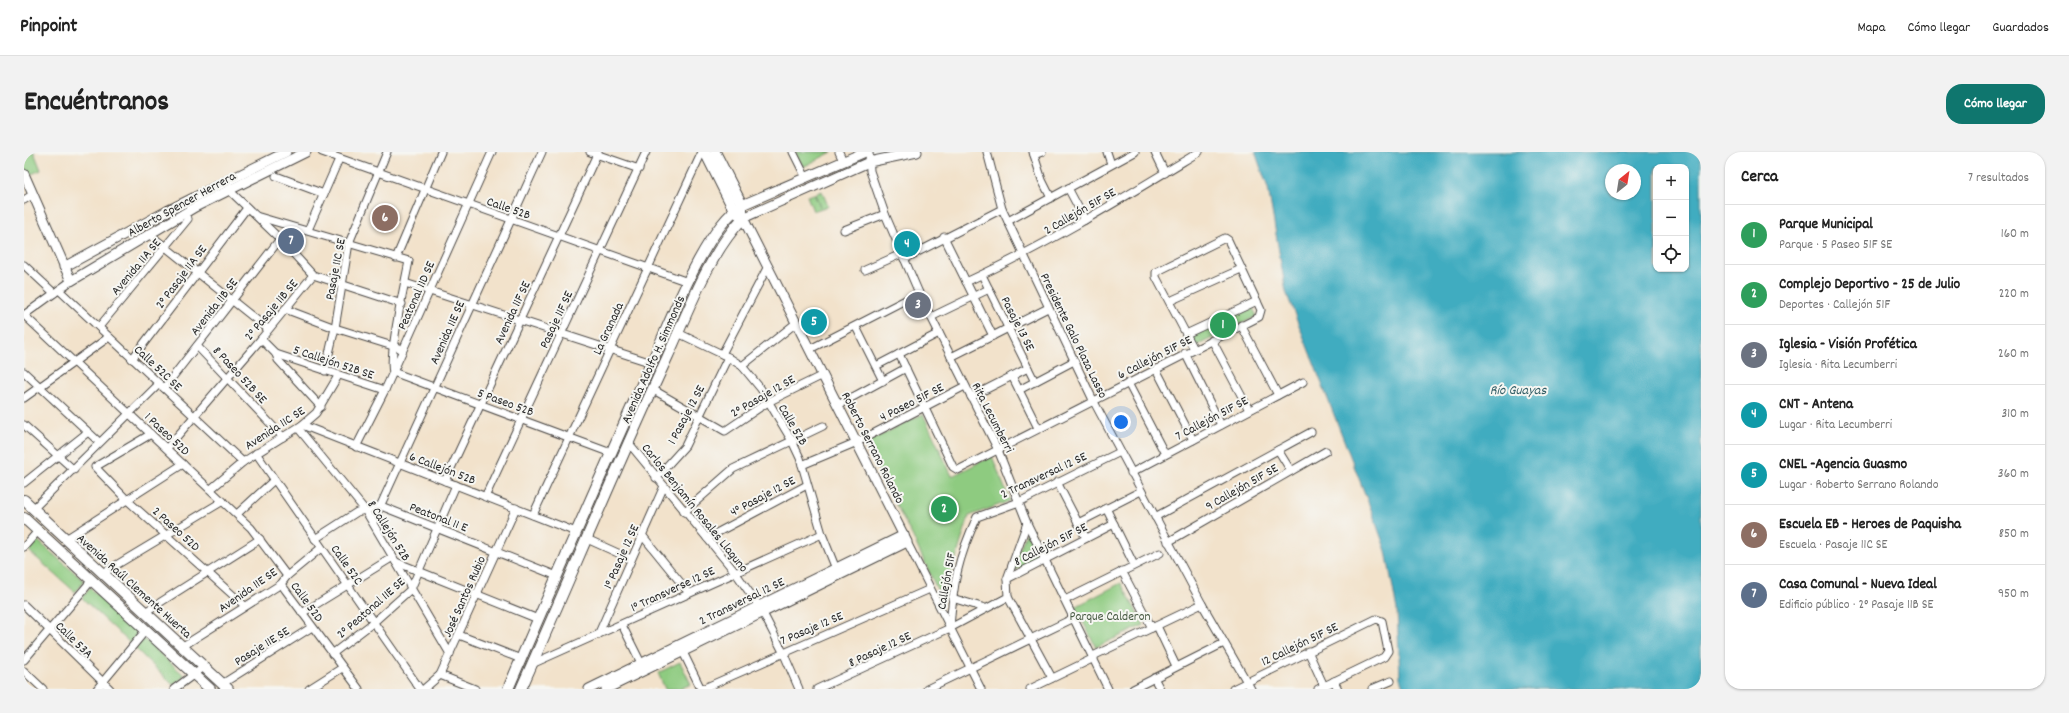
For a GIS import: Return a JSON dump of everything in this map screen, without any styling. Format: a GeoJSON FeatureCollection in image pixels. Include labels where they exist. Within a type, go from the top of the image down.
{"type":"FeatureCollection","features":[{"type":"Feature","properties":{"kind":"main road","name":"Roberto Serrano Rolando"},"geometry":{"type":"LineString","coordinates":[[706,152],[743,218]]}},
{"type":"Feature","properties":{"kind":"main road","name":"Roberto Serrano Rolando"},"geometry":{"type":"LineString","coordinates":[[715,152],[738,208]]}},
{"type":"Feature","properties":{"kind":"main road","name":"Avenida Adolfo H. Simmonds"},"geometry":{"type":"LineString","coordinates":[[508,689],[576,532],[688,282],[705,250],[738,208]]}},
{"type":"Feature","properties":{"kind":"main road","name":"Avenida Adolfo H. Simmonds"},"geometry":{"type":"LineString","coordinates":[[521,689],[628,442],[678,333],[713,259],[728,234],[743,218]]}},
{"type":"Feature","properties":{"kind":"main road","name":"Avenida Raúl Clemente Huerta"},"geometry":{"type":"LineString","coordinates":[[24,500],[225,686]]}},
{"type":"Feature","properties":{"kind":"main road","name":"Avenida Raúl Clemente Huerta"},"geometry":{"type":"LineString","coordinates":[[24,518],[210,689]]}},
{"type":"Feature","properties":{"kind":"street","name":"Alberto Spencer Herrera"},"geometry":{"type":"LineString","coordinates":[[64,267],[180,204],[286,152]]}},
{"type":"Feature","properties":{"kind":"street","name":"Alberto Spencer Herrera"},"geometry":{"type":"LineString","coordinates":[[71,281],[162,226],[229,190],[306,152]]}},
{"type":"Feature","properties":{"kind":"street","name":"Calle 52B"},"geometry":{"type":"LineString","coordinates":[[322,152],[425,190],[688,282]]}},
{"type":"Feature","properties":{"kind":"street","name":"Pasaje 11C SE"},"geometry":{"type":"LineString","coordinates":[[325,371],[343,286],[349,243],[387,152]]}},
{"type":"Feature","properties":{"kind":"street"},"geometry":{"type":"LineString","coordinates":[[396,258],[441,152]]}},
{"type":"Feature","properties":{"kind":"street","name":"Peatonal 11D SE"},"geometry":{"type":"LineString","coordinates":[[356,446],[385,390],[492,152]]}},
{"type":"Feature","properties":{"kind":"street","name":"Avenida 11E SE"},"geometry":{"type":"LineString","coordinates":[[373,522],[542,152]]}},
{"type":"Feature","properties":{"kind":"street","name":"Pasaje 11F SE"},"geometry":{"type":"LineString","coordinates":[[485,497],[646,152]]}},
{"type":"Feature","properties":{"kind":"street","name":"La Granada"},"geometry":{"type":"LineString","coordinates":[[533,515],[702,152]]}},
{"type":"Feature","properties":{"kind":"street"},"geometry":{"type":"LineString","coordinates":[[793,152],[806,178]]}},
{"type":"Feature","properties":{"kind":"street"},"geometry":{"type":"LineString","coordinates":[[839,152],[843,161]]}},
{"type":"Feature","properties":{"kind":"street"},"geometry":{"type":"LineString","coordinates":[[738,208],[865,152]]}},
{"type":"Feature","properties":{"kind":"street","name":"Rita Lecumberri"},"geometry":{"type":"LineString","coordinates":[[869,152],[870,171],[885,214],[919,293],[998,450],[1027,523],[1064,600],[1094,657],[1108,689]]}},
{"type":"Feature","properties":{"kind":"street","name":"Avenida Adolfo H. Simmonds"},"geometry":{"type":"LineString","coordinates":[[743,218],[869,162],[917,152]]}},
{"type":"Feature","properties":{"kind":"street","name":"Presidente Galo Plaza Lasso"},"geometry":{"type":"LineString","coordinates":[[987,152],[1002,209],[1093,400],[1168,542],[1251,689]]}},
{"type":"Feature","properties":{"kind":"street"},"geometry":{"type":"LineString","coordinates":[[1042,152],[1034,154],[1042,180],[1051,198]]}},
{"type":"Feature","properties":{"kind":"street"},"geometry":{"type":"LineString","coordinates":[[1107,152],[1111,164]]}},
{"type":"Feature","properties":{"kind":"street"},"geometry":{"type":"LineString","coordinates":[[1008,221],[1135,152]]}},
{"type":"Feature","properties":{"kind":"street"},"geometry":{"type":"LineString","coordinates":[[1155,152],[1165,173]]}},
{"type":"Feature","properties":{"kind":"street","name":"2 Callejón 51F SE"},"geometry":{"type":"LineString","coordinates":[[966,282],[1023,255],[1199,152]]}},
{"type":"Feature","properties":{"kind":"street"},"geometry":{"type":"LineString","coordinates":[[595,153],[638,169]]}},
{"type":"Feature","properties":{"kind":"street","name":"Avenida 11F SE"},"geometry":{"type":"LineString","coordinates":[[445,481],[558,237],[595,153]]}},
{"type":"Feature","properties":{"kind":"street"},"geometry":{"type":"LineString","coordinates":[[308,230],[338,159]]}},
{"type":"Feature","properties":{"kind":"street"},"geometry":{"type":"LineString","coordinates":[[24,174],[27,198],[71,281],[24,315]]}},
{"type":"Feature","properties":{"kind":"street"},"geometry":{"type":"LineString","coordinates":[[276,176],[324,194]]}},
{"type":"Feature","properties":{"kind":"street"},"geometry":{"type":"LineString","coordinates":[[1068,188],[1085,220]]}},
{"type":"Feature","properties":{"kind":"street","name":"2° Pasaje 11B SE"},"geometry":{"type":"LineString","coordinates":[[167,448],[228,376],[261,340],[268,329],[313,275],[280,239],[229,190]]}},
{"type":"Feature","properties":{"kind":"street","name":"2° Pasaje 11A SE"},"geometry":{"type":"LineString","coordinates":[[132,359],[248,208]]}},
{"type":"Feature","properties":{"kind":"street"},"geometry":{"type":"LineString","coordinates":[[865,270],[903,256],[1002,209]]}},
{"type":"Feature","properties":{"kind":"street"},"geometry":{"type":"LineString","coordinates":[[844,230],[885,214]]}},
{"type":"Feature","properties":{"kind":"street"},"geometry":{"type":"LineString","coordinates":[[256,216],[308,230],[409,261],[394,346],[393,372]]}},
{"type":"Feature","properties":{"kind":"street","name":"Roberto Serrano Rolando"},"geometry":{"type":"LineString","coordinates":[[743,218],[981,689]]}},
{"type":"Feature","properties":{"kind":"street","name":"Avenida 11A SE"},"geometry":{"type":"LineString","coordinates":[[99,327],[188,219]]}},
{"type":"Feature","properties":{"kind":"street"},"geometry":{"type":"LineString","coordinates":[[153,237],[268,329]]}},
{"type":"Feature","properties":{"kind":"street"},"geometry":{"type":"LineString","coordinates":[[944,237],[993,336]]}},
{"type":"Feature","properties":{"kind":"street"},"geometry":{"type":"LineString","coordinates":[[1186,334],[1257,301],[1228,240],[1225,238],[1220,239],[1157,270],[1156,277],[1170,301],[1186,334],[1194,349]]}},
{"type":"Feature","properties":{"kind":"street","name":"Avenida 11B SE"},"geometry":{"type":"LineString","coordinates":[[33,509],[74,470],[99,442],[162,386],[197,346],[280,239]]}},
{"type":"Feature","properties":{"kind":"street"},"geometry":{"type":"LineString","coordinates":[[82,258],[80,265],[82,268],[90,270]]}},
{"type":"Feature","properties":{"kind":"street","name":"Calle 52C SE"},"geometry":{"type":"LineString","coordinates":[[24,265],[99,327],[243,462]]}},
{"type":"Feature","properties":{"kind":"street","name":"1 Pasaje 12 SE"},"geometry":{"type":"LineString","coordinates":[[656,478],[685,446],[700,416],[725,355],[768,266]]}},
{"type":"Feature","properties":{"kind":"street"},"geometry":{"type":"LineString","coordinates":[[1170,301],[1241,269]]}},
{"type":"Feature","properties":{"kind":"street"},"geometry":{"type":"LineString","coordinates":[[313,275],[402,304]]}},
{"type":"Feature","properties":{"kind":"street","name":"Pasaje 13 SE"},"geometry":{"type":"LineString","coordinates":[[982,275],[1035,382]]}},
{"type":"Feature","properties":{"kind":"street"},"geometry":{"type":"LineString","coordinates":[[405,283],[472,303],[652,363]]}},
{"type":"Feature","properties":{"kind":"street"},"geometry":{"type":"LineString","coordinates":[[931,317],[989,289]]}},
{"type":"Feature","properties":{"kind":"street"},"geometry":{"type":"LineString","coordinates":[[810,350],[919,293]]}},
{"type":"Feature","properties":{"kind":"street","name":"6 Callejón 51F SE"},"geometry":{"type":"LineString","coordinates":[[926,407],[953,467],[958,470],[1093,400],[1259,317],[1261,310],[1257,301]]}},
{"type":"Feature","properties":{"kind":"street"},"geometry":{"type":"LineString","coordinates":[[951,357],[1048,308]]}},
{"type":"Feature","properties":{"kind":"street"},"geometry":{"type":"LineString","coordinates":[[285,309],[335,328],[403,349]]}},
{"type":"Feature","properties":{"kind":"street","name":"1 Paseo 52D"},"geometry":{"type":"LineString","coordinates":[[24,315],[237,514],[260,540],[287,576]]}},
{"type":"Feature","properties":{"kind":"street"},"geometry":{"type":"LineString","coordinates":[[742,366],[796,323]]}},
{"type":"Feature","properties":{"kind":"street"},"geometry":{"type":"LineString","coordinates":[[1242,325],[1278,395]]}},
{"type":"Feature","properties":{"kind":"street"},"geometry":{"type":"LineString","coordinates":[[856,326],[883,381]]}},
{"type":"Feature","properties":{"kind":"street","name":"Calle 52B"},"geometry":{"type":"LineString","coordinates":[[678,333],[725,355],[742,366],[761,389],[792,441],[802,465],[822,534],[836,569]]}},
{"type":"Feature","properties":{"kind":"street"},"geometry":{"type":"LineString","coordinates":[[876,366],[938,333]]}},
{"type":"Feature","properties":{"kind":"street"},"geometry":{"type":"LineString","coordinates":[[24,398],[109,337]]}},
{"type":"Feature","properties":{"kind":"street"},"geometry":{"type":"LineString","coordinates":[[261,340],[276,354],[278,360],[321,407]]}},
{"type":"Feature","properties":{"kind":"street"},"geometry":{"type":"LineString","coordinates":[[1212,340],[1248,410]]}},
{"type":"Feature","properties":{"kind":"street","name":"8 Paseo 52B SE"},"geometry":{"type":"LineString","coordinates":[[197,346],[228,376],[283,437]]}},
{"type":"Feature","properties":{"kind":"street","name":"5 Callejón 52B SE"},"geometry":{"type":"LineString","coordinates":[[276,354],[338,376],[385,390]]}},
{"type":"Feature","properties":{"kind":"street"},"geometry":{"type":"LineString","coordinates":[[899,354],[926,407]]}},
{"type":"Feature","properties":{"kind":"street"},"geometry":{"type":"LineString","coordinates":[[1185,354],[1221,425]]}},
{"type":"Feature","properties":{"kind":"street"},"geometry":{"type":"LineString","coordinates":[[1019,390],[1074,361]]}},
{"type":"Feature","properties":{"kind":"street"},"geometry":{"type":"LineString","coordinates":[[838,405],[906,368]]}},
{"type":"Feature","properties":{"kind":"street"},"geometry":{"type":"LineString","coordinates":[[971,397],[1028,368]]}},
{"type":"Feature","properties":{"kind":"street"},"geometry":{"type":"LineString","coordinates":[[1156,368],[1193,440]]}},
{"type":"Feature","properties":{"kind":"street"},"geometry":{"type":"LineString","coordinates":[[24,372],[99,442]]}},
{"type":"Feature","properties":{"kind":"street","name":"5 Paseo 52B"},"geometry":{"type":"LineString","coordinates":[[393,372],[611,453]]}},
{"type":"Feature","properties":{"kind":"street","name":"2° Pasaje 12 SE"},"geometry":{"type":"LineString","coordinates":[[652,389],[725,431],[768,402],[823,375]]}},
{"type":"Feature","properties":{"kind":"street","name":"Avenida 11C SE"},"geometry":{"type":"LineString","coordinates":[[211,489],[243,462],[300,426],[321,407],[338,376]]}},
{"type":"Feature","properties":{"kind":"street"},"geometry":{"type":"LineString","coordinates":[[1012,376],[1038,428]]}},
{"type":"Feature","properties":{"kind":"street","name":"7 Callejón 51F SE"},"geometry":{"type":"LineString","coordinates":[[1131,473],[1303,382]]}},
{"type":"Feature","properties":{"kind":"street"},"geometry":{"type":"LineString","coordinates":[[1128,383],[1166,454]]}},
{"type":"Feature","properties":{"kind":"street","name":"4 Paseo 51F SE"},"geometry":{"type":"LineString","coordinates":[[802,465],[857,442],[965,386]]}},
{"type":"Feature","properties":{"kind":"street"},"geometry":{"type":"LineString","coordinates":[[24,425],[74,470]]}},
{"type":"Feature","properties":{"kind":"street","name":"6 Callejón 52B"},"geometry":{"type":"LineString","coordinates":[[300,426],[356,446],[576,532]]}},
{"type":"Feature","properties":{"kind":"street","name":"8 Callejón 52B"},"geometry":{"type":"LineString","coordinates":[[300,426],[373,522],[450,654]]}},
{"type":"Feature","properties":{"kind":"street"},"geometry":{"type":"LineString","coordinates":[[684,512],[733,469],[823,426]]}},
{"type":"Feature","properties":{"kind":"street"},"geometry":{"type":"LineString","coordinates":[[24,483],[88,432]]}},
{"type":"Feature","properties":{"kind":"street"},"geometry":{"type":"LineString","coordinates":[[1155,517],[1312,432]]}},
{"type":"Feature","properties":{"kind":"street","name":"2 Paseo 52D"},"geometry":{"type":"LineString","coordinates":[[151,434],[95,467],[127,500],[166,533],[245,606]]}},
{"type":"Feature","properties":{"kind":"street","name":"Carlos Benjamín Rosales Llaguno"},"geometry":{"type":"LineString","coordinates":[[628,442],[656,478],[735,572],[761,609],[783,652],[799,689]]}},
{"type":"Feature","properties":{"kind":"street"},"geometry":{"type":"LineString","coordinates":[[1278,450],[1291,472]]}},
{"type":"Feature","properties":{"kind":"street","name":"9 Callejón 51F SE"},"geometry":{"type":"LineString","coordinates":[[1168,542],[1326,451]]}},
{"type":"Feature","properties":{"kind":"street","name":"2 Transversal 12 SE"},"geometry":{"type":"LineString","coordinates":[[977,517],[1019,502],[1120,452]]}},
{"type":"Feature","properties":{"kind":"street","name":"Calle 52C"},"geometry":{"type":"LineString","coordinates":[[256,453],[420,689]]}},
{"type":"Feature","properties":{"kind":"street"},"geometry":{"type":"LineString","coordinates":[[66,539],[183,464]]}},
{"type":"Feature","properties":{"kind":"street"},"geometry":{"type":"LineString","coordinates":[[237,514],[274,480]]}},
{"type":"Feature","properties":{"kind":"street"},"geometry":{"type":"LineString","coordinates":[[1057,482],[1086,538]]}},
{"type":"Feature","properties":{"kind":"street","name":"2° Peatonal 11E SE"},"geometry":{"type":"LineString","coordinates":[[332,654],[374,622],[411,589],[420,572],[456,485]]}},
{"type":"Feature","properties":{"kind":"street","name":"4° Pasaje 12 SE"},"geometry":{"type":"LineString","coordinates":[[707,538],[807,485]]}},
{"type":"Feature","properties":{"kind":"street","name":"1° Pasaje 12 SE"},"geometry":{"type":"LineString","coordinates":[[598,635],[664,486]]}},
{"type":"Feature","properties":{"kind":"street"},"geometry":{"type":"LineString","coordinates":[[1078,523],[1141,491]]}},
{"type":"Feature","properties":{"kind":"street"},"geometry":{"type":"LineString","coordinates":[[103,573],[166,533],[223,501]]}},
{"type":"Feature","properties":{"kind":"street"},"geometry":{"type":"LineString","coordinates":[[315,539],[357,512],[381,506]]}},
{"type":"Feature","properties":{"kind":"street","name":"Peatonal 11 E"},"geometry":{"type":"LineString","coordinates":[[381,506],[557,576]]}},
{"type":"Feature","properties":{"kind":"street","name":"José Santos Rubio"},"geometry":{"type":"LineString","coordinates":[[424,689],[440,675],[516,508]]}},
{"type":"Feature","properties":{"kind":"street"},"geometry":{"type":"LineString","coordinates":[[1106,508],[1134,565]]}},
{"type":"Feature","properties":{"kind":"street","name":"Callejón 51F"},"geometry":{"type":"LineString","coordinates":[[950,628],[952,598],[960,555],[977,517]]}},
{"type":"Feature","properties":{"kind":"street"},"geometry":{"type":"LineString","coordinates":[[1007,579],[1027,523]]}},
{"type":"Feature","properties":{"kind":"street","name":"8 Callejón 51F SE"},"geometry":{"type":"LineString","coordinates":[[1008,597],[1007,579],[1114,524]]}},
{"type":"Feature","properties":{"kind":"street"},"geometry":{"type":"LineString","coordinates":[[24,547],[38,531]]}},
{"type":"Feature","properties":{"kind":"street","name":"1° Transverse 12 SE"},"geometry":{"type":"LineString","coordinates":[[532,664],[622,625],[735,572],[822,534]]}},
{"type":"Feature","properties":{"kind":"street"},"geometry":{"type":"LineString","coordinates":[[642,535],[689,593]]}},
{"type":"Feature","properties":{"kind":"street"},"geometry":{"type":"LineString","coordinates":[[587,539],[631,559]]}},
{"type":"Feature","properties":{"kind":"street","name":"2 Transversal 12 SE"},"geometry":{"type":"LineString","coordinates":[[606,689],[683,652],[836,569],[906,539]]}},
{"type":"Feature","properties":{"kind":"street","name":"2 Transversal 12 SE"},"geometry":{"type":"LineString","coordinates":[[589,689],[641,663],[761,609],[906,539]]}},
{"type":"Feature","properties":{"kind":"street"},"geometry":{"type":"LineString","coordinates":[[145,612],[260,540]]}},
{"type":"Feature","properties":{"kind":"street","name":"Avenida 11E SE"},"geometry":{"type":"LineString","coordinates":[[183,646],[281,584],[287,576],[321,548]]}},
{"type":"Feature","properties":{"kind":"street"},"geometry":{"type":"LineString","coordinates":[[1064,600],[1160,553]]}},
{"type":"Feature","properties":{"kind":"street"},"geometry":{"type":"LineString","coordinates":[[302,613],[394,559],[420,572],[538,619]]}},
{"type":"Feature","properties":{"kind":"street"},"geometry":{"type":"LineString","coordinates":[[1122,571],[1176,666]]}},
{"type":"Feature","properties":{"kind":"street"},"geometry":{"type":"LineString","coordinates":[[24,660],[92,580]]}},
{"type":"Feature","properties":{"kind":"street","name":"Calle 52D"},"geometry":{"type":"LineString","coordinates":[[281,584],[359,689]]}},
{"type":"Feature","properties":{"kind":"street","name":"7 Pasaje 12 SE"},"geometry":{"type":"LineString","coordinates":[[701,689],[930,589]]}},
{"type":"Feature","properties":{"kind":"street"},"geometry":{"type":"LineString","coordinates":[[950,628],[1008,597],[1052,678]]}},
{"type":"Feature","properties":{"kind":"street"},"geometry":{"type":"LineString","coordinates":[[952,598],[985,608]]}},
{"type":"Feature","properties":{"kind":"street"},"geometry":{"type":"LineString","coordinates":[[1030,689],[1039,687],[1052,678],[1202,604]]}},
{"type":"Feature","properties":{"kind":"street","name":"Calle 53A"},"geometry":{"type":"LineString","coordinates":[[24,605],[110,689]]}},
{"type":"Feature","properties":{"kind":"street"},"geometry":{"type":"LineString","coordinates":[[927,689],[1074,618]]}},
{"type":"Feature","properties":{"kind":"street","name":"12 Callejón 51F SE"},"geometry":{"type":"LineString","coordinates":[[1233,689],[1376,618],[1382,621],[1388,651],[1387,654],[1334,681]]}},
{"type":"Feature","properties":{"kind":"street"},"geometry":{"type":"LineString","coordinates":[[622,625],[641,663]]}},
{"type":"Feature","properties":{"kind":"street","name":"Pasaje 11E SE"},"geometry":{"type":"LineString","coordinates":[[225,686],[312,627]]}},
{"type":"Feature","properties":{"kind":"street","name":"8 Pasaje 12 SE"},"geometry":{"type":"LineString","coordinates":[[817,689],[950,628]]}},
{"type":"Feature","properties":{"kind":"street"},"geometry":{"type":"LineString","coordinates":[[97,689],[146,630]]}},
{"type":"Feature","properties":{"kind":"street"},"geometry":{"type":"LineString","coordinates":[[459,635],[521,659]]}},
{"type":"Feature","properties":{"kind":"street"},"geometry":{"type":"LineString","coordinates":[[1133,689],[1224,643]]}},
{"type":"Feature","properties":{"kind":"street"},"geometry":{"type":"LineString","coordinates":[[1308,651],[1321,688],[1334,681],[1338,689]]}},
{"type":"Feature","properties":{"kind":"street"},"geometry":{"type":"LineString","coordinates":[[683,652],[701,689]]}},
{"type":"Feature","properties":{"kind":"street"},"geometry":{"type":"LineString","coordinates":[[174,689],[204,666]]}},
{"type":"Feature","properties":{"kind":"street"},"geometry":{"type":"LineString","coordinates":[[309,689],[342,668]]}},
{"type":"Feature","properties":{"kind":"street"},"geometry":{"type":"LineString","coordinates":[[24,671],[43,689]]}},
{"type":"Feature","properties":{"kind":"street"},"geometry":{"type":"LineString","coordinates":[[440,675],[475,689]]}},
{"type":"Feature","properties":{"kind":"street"},"geometry":{"type":"LineString","coordinates":[[1154,678],[1160,689]]}},
{"type":"Feature","properties":{"kind":"street"},"geometry":{"type":"LineString","coordinates":[[1372,689],[1391,680]]}},
{"type":"Feature","properties":{"kind":"green space"},"geometry":{"type":"Polygon","coordinates":[[[24,152],[34,152],[41,170],[27,176],[24,168],[24,152]]]}},
{"type":"Feature","properties":{"kind":"green space"},"geometry":{"type":"Polygon","coordinates":[[[795,152],[832,152],[803,167],[795,152]]]}},
{"type":"Feature","properties":{"kind":"green space"},"geometry":{"type":"Polygon","coordinates":[[[822,191],[828,206],[813,211],[807,196],[814,194],[820,207],[815,194],[822,191]]]}},
{"type":"Feature","properties":{"kind":"green space"},"geometry":{"type":"Polygon","coordinates":[[[1251,305],[1257,316],[1196,346],[1189,334],[1251,305]]]}},
{"type":"Feature","properties":{"kind":"green space"},"geometry":{"type":"Polygon","coordinates":[[[923,414],[952,476],[992,456],[1010,501],[969,516],[944,597],[941,598],[913,537],[864,444],[923,414]]]}},
{"type":"Feature","properties":{"kind":"green space"},"geometry":{"type":"Polygon","coordinates":[[[1027,531],[1039,559],[1011,572],[1027,531]]]}},
{"type":"Feature","properties":{"kind":"green space"},"geometry":{"type":"Polygon","coordinates":[[[37,540],[84,581],[75,592],[29,551],[37,540]]]}},
{"type":"Feature","properties":{"kind":"green space","name":"Parque Calderon"},"geometry":{"type":"Polygon","coordinates":[[[1121,583],[1144,625],[1096,647],[1075,607],[1121,583]]]}},
{"type":"Feature","properties":{"kind":"green space"},"geometry":{"type":"Polygon","coordinates":[[[90,588],[139,633],[130,643],[82,598],[90,588]]]}},
{"type":"Feature","properties":{"kind":"green space"},"geometry":{"type":"Polygon","coordinates":[[[144,639],[185,676],[173,685],[135,648],[144,639]]]}},
{"type":"Feature","properties":{"kind":"green space"},"geometry":{"type":"Polygon","coordinates":[[[680,662],[691,684],[680,689],[665,689],[658,673],[680,662]]]}},
{"type":"Feature","properties":{"kind":"water","name":"Río Guayas"},"geometry":{"type":"Polygon","coordinates":[[[1255,152],[1701,152],[1701,689],[1404,689],[1400,678],[1397,610],[1386,551],[1286,292],[1268,188],[1255,152]]]}},
{"type":"Feature","properties":{"kind":"place","name":"Escuela EB - Heroes de Paquisha"},"geometry":{"type":"Point","coordinates":[385,218]}},
{"type":"Feature","properties":{"kind":"place","name":"Casa Comunal - Nueva Ideal"},"geometry":{"type":"Point","coordinates":[291,241]}},
{"type":"Feature","properties":{"kind":"place","name":"CNT - Antena"},"geometry":{"type":"Point","coordinates":[907,244]}},
{"type":"Feature","properties":{"kind":"place","name":"Iglesia - Visión Profética"},"geometry":{"type":"Point","coordinates":[918,305]}},
{"type":"Feature","properties":{"kind":"place","name":"CNEL -Agencia Guasmo"},"geometry":{"type":"Point","coordinates":[814,322]}},
{"type":"Feature","properties":{"kind":"place","name":"Parque Municipal"},"geometry":{"type":"Point","coordinates":[1223,325]}},
{"type":"Feature","properties":{"kind":"place","name":"Complejo Deportivo - 25 de Julio"},"geometry":{"type":"Point","coordinates":[944,509]}}]}
